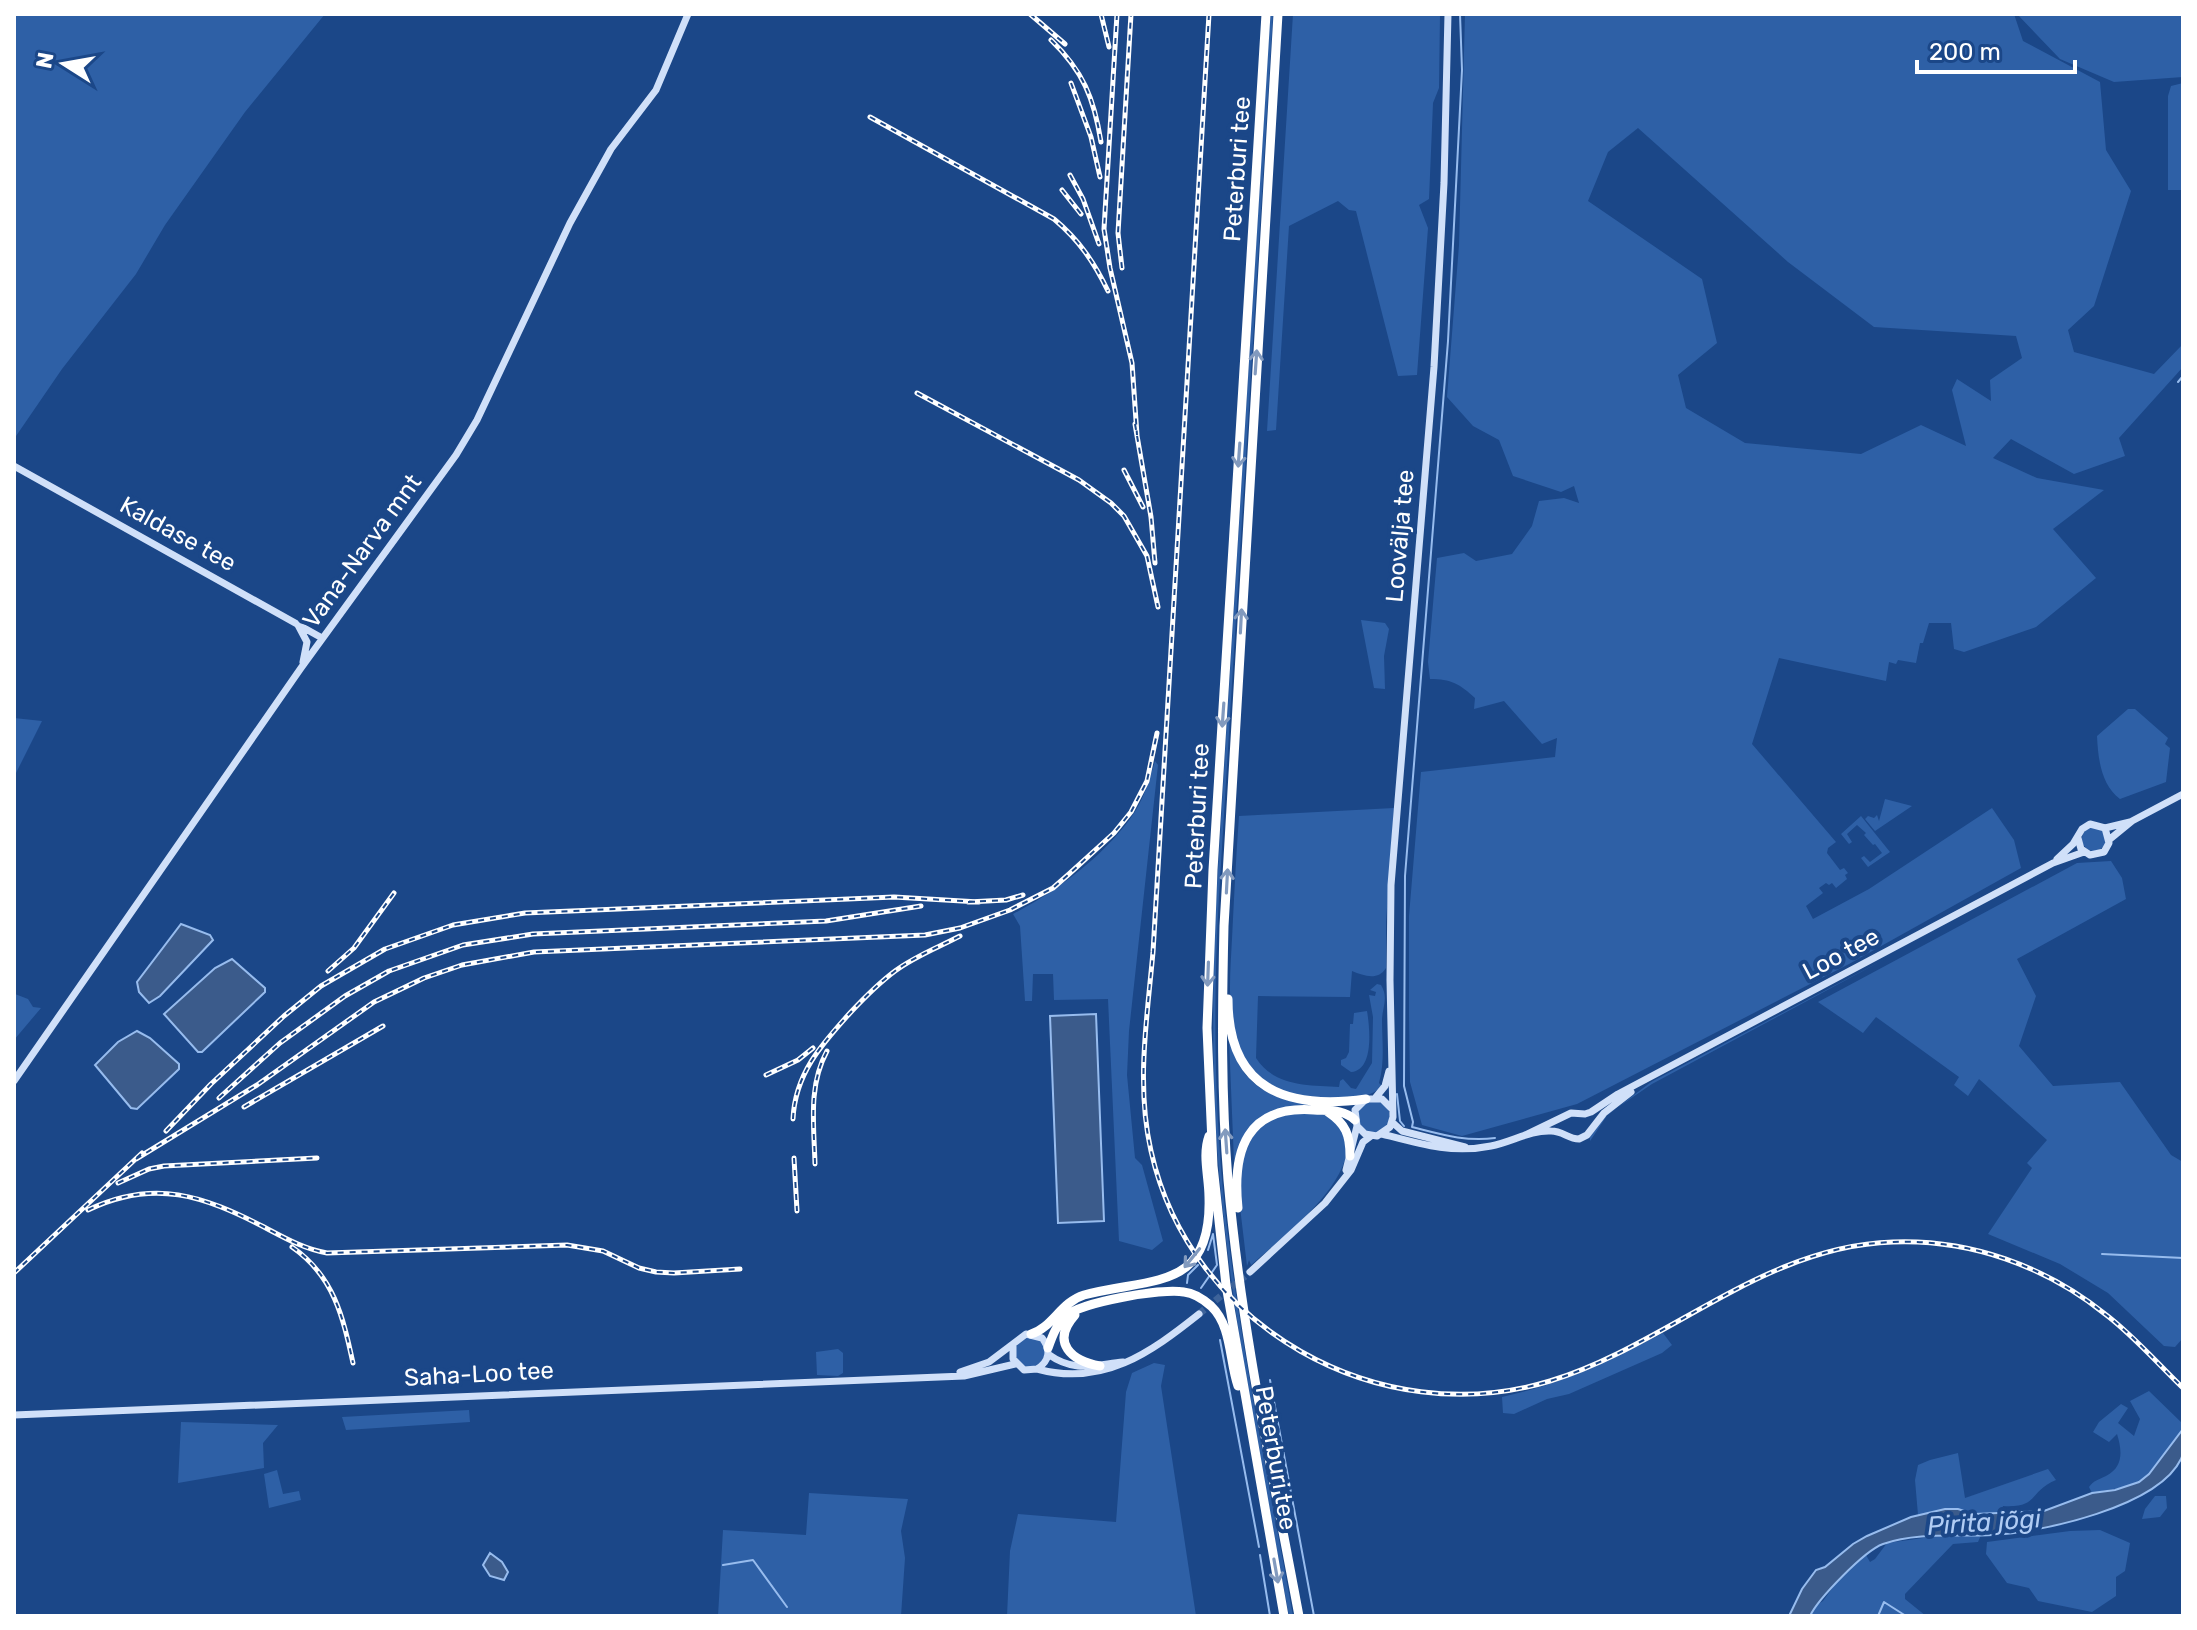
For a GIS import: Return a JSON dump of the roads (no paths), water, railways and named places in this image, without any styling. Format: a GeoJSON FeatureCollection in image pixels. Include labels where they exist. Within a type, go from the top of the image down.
{"type":"FeatureCollection","features":[{"type":"Feature","properties":{"kind":"highway","name":"Peterburi tee"},"geometry":{"type":"LineString","coordinates":[[1266,14],[1208,975],[1208,1074],[1226,1285],[1284,1616]]}},
{"type":"Feature","properties":{"kind":"highway","name":"Peterburi tee"},"geometry":{"type":"LineString","coordinates":[[1278,14],[1224,926],[1221,1027],[1223,1099],[1247,1335],[1299,1616]]}},
{"type":"Feature","properties":{"kind":"highway"},"geometry":{"type":"LineString","coordinates":[[1224,926],[1229,946],[1228,1018],[1231,1036],[1249,1074],[1267,1089],[1292,1098],[1332,1101],[1371,1098]]}},
{"type":"Feature","properties":{"kind":"highway"},"geometry":{"type":"LineString","coordinates":[[1236,1246],[1240,1231],[1237,1164],[1250,1132],[1266,1118],[1287,1110],[1343,1112],[1356,1123]]}},
{"type":"Feature","properties":{"kind":"highway"},"geometry":{"type":"LineString","coordinates":[[1325,1110],[1344,1125],[1348,1133],[1350,1156]]}},
{"type":"Feature","properties":{"kind":"highway"},"geometry":{"type":"LineString","coordinates":[[1031,1334],[1039,1331],[1063,1306],[1080,1296],[1158,1282],[1171,1277],[1192,1261],[1207,1230],[1209,1196],[1205,1145],[1211,1129]]}},
{"type":"Feature","properties":{"kind":"highway"},"geometry":{"type":"LineString","coordinates":[[1048,1351],[1062,1319],[1085,1306],[1173,1291],[1199,1297],[1212,1307],[1221,1320],[1247,1412]]}},
{"type":"Feature","properties":{"kind":"highway"},"geometry":{"type":"LineString","coordinates":[[1085,1306],[1067,1325],[1066,1346],[1075,1358],[1100,1366]]}},
{"type":"Feature","properties":{"kind":"street","name":"Vana-Narva mnt"},"geometry":{"type":"LineString","coordinates":[[14,1081],[322,638],[435,486],[477,420],[570,223],[611,149],[656,90],[688,14]]}},
{"type":"Feature","properties":{"kind":"street","name":"Loovälja tee"},"geometry":{"type":"LineString","coordinates":[[1391,1108],[1391,896],[1434,367],[1444,183],[1448,14]]}},
{"type":"Feature","properties":{"kind":"street","name":"Kaldase tee"},"geometry":{"type":"LineString","coordinates":[[14,466],[322,638]]}},
{"type":"Feature","properties":{"kind":"street"},"geometry":{"type":"LineString","coordinates":[[297,623],[307,642],[301,668]]}},
{"type":"Feature","properties":{"kind":"street"},"geometry":{"type":"LineString","coordinates":[[2132,821],[2105,828],[2090,824],[2082,829],[2078,838],[2084,852],[2100,854],[2110,839],[2132,821],[2183,794]]}},
{"type":"Feature","properties":{"kind":"street"},"geometry":{"type":"LineString","coordinates":[[2105,828],[2110,839]]}},
{"type":"Feature","properties":{"kind":"street","name":"Loo tee"},"geometry":{"type":"LineString","coordinates":[[2053,863],[2078,838]]}},
{"type":"Feature","properties":{"kind":"street","name":"Loo tee"},"geometry":{"type":"LineString","coordinates":[[1523,1136],[1569,1114],[1585,1114],[2053,863],[2084,852]]}},
{"type":"Feature","properties":{"kind":"street","name":"Loovälja tee"},"geometry":{"type":"LineString","coordinates":[[1371,1098],[1385,1086],[1391,1061]]}},
{"type":"Feature","properties":{"kind":"street","name":"Loo tee"},"geometry":{"type":"LineString","coordinates":[[1382,1134],[1434,1148],[1470,1149],[1496,1145],[1537,1131],[1565,1133],[1579,1139],[1585,1137],[1604,1113],[1649,1079]]}},
{"type":"Feature","properties":{"kind":"street"},"geometry":{"type":"LineString","coordinates":[[1250,1272],[1319,1210],[1343,1180],[1351,1170],[1363,1142],[1371,1136],[1382,1134],[1392,1122],[1391,1108],[1371,1098],[1355,1110],[1356,1123],[1343,1180]]}},
{"type":"Feature","properties":{"kind":"street"},"geometry":{"type":"LineString","coordinates":[[1565,1133],[1563,1123],[1569,1114]]}},
{"type":"Feature","properties":{"kind":"street"},"geometry":{"type":"LineString","coordinates":[[1585,1114],[1590,1121],[1590,1130]]}},
{"type":"Feature","properties":{"kind":"street","name":"Loo tee"},"geometry":{"type":"LineString","coordinates":[[1392,1122],[1402,1131],[1425,1139],[1470,1149]]}},
{"type":"Feature","properties":{"kind":"street"},"geometry":{"type":"LineString","coordinates":[[1356,1123],[1371,1136]]}},
{"type":"Feature","properties":{"kind":"street"},"geometry":{"type":"LineString","coordinates":[[1129,1361],[1100,1366],[1070,1366],[1048,1351],[1042,1338],[1031,1334],[1020,1336],[1011,1354],[1015,1364],[1024,1370],[1088,1375],[1117,1368],[1129,1361],[1199,1314]]}},
{"type":"Feature","properties":{"kind":"street","name":"Saha-Loo tee"},"geometry":{"type":"LineString","coordinates":[[946,1375],[984,1364],[1013,1345]]}},
{"type":"Feature","properties":{"kind":"street"},"geometry":{"type":"LineString","coordinates":[[1037,1369],[1045,1363],[1048,1351]]}},
{"type":"Feature","properties":{"kind":"street","name":"Saha-Loo tee"},"geometry":{"type":"LineString","coordinates":[[14,1415],[964,1376],[1015,1364]]}},
{"type":"Feature","properties":{"kind":"water"},"geometry":{"type":"Polygon","coordinates":[[[181,924],[210,935],[213,940],[160,996],[149,1003],[139,992],[137,982],[181,924]]]}},
{"type":"Feature","properties":{"kind":"water"},"geometry":{"type":"Polygon","coordinates":[[[232,959],[265,988],[265,992],[202,1052],[198,1052],[164,1014],[215,968],[232,959]]]}},
{"type":"Feature","properties":{"kind":"water"},"geometry":{"type":"Polygon","coordinates":[[[1096,1014],[1104,1221],[1058,1223],[1050,1016],[1096,1014]]]}},
{"type":"Feature","properties":{"kind":"water"},"geometry":{"type":"Polygon","coordinates":[[[137,1031],[150,1038],[179,1064],[179,1069],[137,1109],[131,1108],[95,1065],[118,1042],[137,1031]]]}},
{"type":"Feature","properties":{"kind":"water","name":"Pirita jõgi"},"geometry":{"type":"Polygon","coordinates":[[[2183,1429],[2182,1456],[2168,1476],[2149,1491],[2124,1503],[2097,1514],[2040,1529],[1993,1535],[1924,1536],[1883,1544],[1842,1576],[1810,1616],[1789,1616],[1802,1589],[1816,1570],[1825,1567],[1867,1536],[1911,1517],[1945,1509],[1974,1514],[2044,1511],[2092,1493],[2139,1482],[2149,1474],[2183,1429]]]}},
{"type":"Feature","properties":{"kind":"water"},"geometry":{"type":"Polygon","coordinates":[[[490,1553],[502,1562],[508,1572],[504,1580],[490,1576],[483,1565],[490,1553]]]}},
{"type":"Feature","properties":{"kind":"waterway"},"geometry":{"type":"LineString","coordinates":[[1460,14],[1462,70],[1448,341],[1405,876],[1404,1086],[1412,1127],[1463,1138],[1495,1138]]}},
{"type":"Feature","properties":{"kind":"waterway"},"geometry":{"type":"LineString","coordinates":[[2178,382],[2183,376]]}},
{"type":"Feature","properties":{"kind":"waterway"},"geometry":{"type":"LineString","coordinates":[[1397,1094],[1400,1121],[1404,1126]]}},
{"type":"Feature","properties":{"kind":"waterway"},"geometry":{"type":"LineString","coordinates":[[1201,1288],[1217,1265],[1213,1234],[1208,1250]]}},
{"type":"Feature","properties":{"kind":"waterway"},"geometry":{"type":"LineString","coordinates":[[2102,1254],[2183,1258]]}},
{"type":"Feature","properties":{"kind":"waterway"},"geometry":{"type":"LineString","coordinates":[[1187,1283],[1188,1275],[1198,1265]]}},
{"type":"Feature","properties":{"kind":"waterway"},"geometry":{"type":"LineString","coordinates":[[1220,1340],[1259,1547]]}},
{"type":"Feature","properties":{"kind":"waterway"},"geometry":{"type":"LineString","coordinates":[[1270,1380],[1314,1616]]}},
{"type":"Feature","properties":{"kind":"waterway"},"geometry":{"type":"LineString","coordinates":[[1260,1555],[1270,1616]]}},
{"type":"Feature","properties":{"kind":"waterway"},"geometry":{"type":"LineString","coordinates":[[723,1565],[753,1560],[787,1607]]}},
{"type":"Feature","properties":{"kind":"waterway"},"geometry":{"type":"LineString","coordinates":[[1878,1616],[1884,1602],[1906,1616]]}},
{"type":"Feature","properties":{"kind":"tunnel"},"geometry":{"type":"LineString","coordinates":[[1199,1314],[1250,1272]]}},
{"type":"Feature","properties":{"kind":"railway"},"geometry":{"type":"LineString","coordinates":[[1030,14],[1065,44]]}},
{"type":"Feature","properties":{"kind":"railway"},"geometry":{"type":"LineString","coordinates":[[1101,14],[1109,47]]}},
{"type":"Feature","properties":{"kind":"railway"},"geometry":{"type":"LineString","coordinates":[[1117,14],[1104,229],[1132,363],[1137,435]]}},
{"type":"Feature","properties":{"kind":"railway"},"geometry":{"type":"LineString","coordinates":[[1122,268],[1118,233],[1131,14]]}},
{"type":"Feature","properties":{"kind":"railway"},"geometry":{"type":"LineString","coordinates":[[1209,14],[1143,1077],[1151,1151],[1172,1214],[1206,1268],[1249,1315],[1301,1352],[1359,1377],[1421,1392],[1485,1393],[1550,1381],[1593,1365],[1758,1278],[1801,1260],[1846,1248],[1893,1242],[1950,1245],[2032,1269],[2082,1297],[2125,1331],[2183,1388]]}},
{"type":"Feature","properties":{"kind":"railway"},"geometry":{"type":"LineString","coordinates":[[1051,40],[1071,63],[1085,86],[1095,112],[1101,142]]}},
{"type":"Feature","properties":{"kind":"railway"},"geometry":{"type":"LineString","coordinates":[[1071,83],[1091,137],[1100,177]]}},
{"type":"Feature","properties":{"kind":"railway"},"geometry":{"type":"LineString","coordinates":[[870,117],[1054,219],[1085,252],[1108,291]]}},
{"type":"Feature","properties":{"kind":"railway"},"geometry":{"type":"LineString","coordinates":[[1070,175],[1083,199],[1099,244]]}},
{"type":"Feature","properties":{"kind":"railway"},"geometry":{"type":"LineString","coordinates":[[1062,190],[1081,214]]}},
{"type":"Feature","properties":{"kind":"railway"},"geometry":{"type":"LineString","coordinates":[[917,393],[1079,480],[1111,503],[1124,516],[1147,556],[1158,607]]}},
{"type":"Feature","properties":{"kind":"railway"},"geometry":{"type":"LineString","coordinates":[[1135,424],[1151,517],[1155,563]]}},
{"type":"Feature","properties":{"kind":"railway"},"geometry":{"type":"LineString","coordinates":[[1124,470],[1143,507]]}},
{"type":"Feature","properties":{"kind":"railway"},"geometry":{"type":"LineString","coordinates":[[136,1159],[257,1085],[374,1002],[424,978],[462,965],[534,952],[925,935],[960,928],[1010,910],[1053,888],[1114,833],[1131,812],[1147,781],[1157,733]]}},
{"type":"Feature","properties":{"kind":"railway"},"geometry":{"type":"LineString","coordinates":[[328,971],[354,948],[394,893]]}},
{"type":"Feature","properties":{"kind":"railway"},"geometry":{"type":"LineString","coordinates":[[968,902],[1006,900],[1023,895]]}},
{"type":"Feature","properties":{"kind":"railway"},"geometry":{"type":"LineString","coordinates":[[166,1131],[211,1084],[321,986],[385,949],[453,925],[525,913],[894,897],[979,902]]}},
{"type":"Feature","properties":{"kind":"railway"},"geometry":{"type":"LineString","coordinates":[[219,1098],[280,1043],[345,996],[389,971],[463,945],[533,934],[826,921],[921,906]]}},
{"type":"Feature","properties":{"kind":"railway"},"geometry":{"type":"LineString","coordinates":[[793,1119],[804,1074],[850,1013],[895,971],[960,936]]}},
{"type":"Feature","properties":{"kind":"railway"},"geometry":{"type":"LineString","coordinates":[[244,1107],[383,1026]]}},
{"type":"Feature","properties":{"kind":"railway"},"geometry":{"type":"LineString","coordinates":[[766,1075],[798,1060],[813,1048]]}},
{"type":"Feature","properties":{"kind":"railway"},"geometry":{"type":"LineString","coordinates":[[815,1164],[815,1092],[827,1051]]}},
{"type":"Feature","properties":{"kind":"railway"},"geometry":{"type":"LineString","coordinates":[[14,1273],[142,1153]]}},
{"type":"Feature","properties":{"kind":"railway"},"geometry":{"type":"LineString","coordinates":[[118,1183],[164,1166],[317,1158]]}},
{"type":"Feature","properties":{"kind":"railway"},"geometry":{"type":"LineString","coordinates":[[794,1158],[797,1211]]}},
{"type":"Feature","properties":{"kind":"railway"},"geometry":{"type":"LineString","coordinates":[[88,1210],[112,1200],[157,1193],[178,1195],[220,1207],[295,1243],[327,1253],[567,1245],[603,1251],[639,1268],[656,1272],[740,1269]]}},
{"type":"Feature","properties":{"kind":"railway"},"geometry":{"type":"LineString","coordinates":[[292,1247],[306,1258],[327,1284],[340,1314],[353,1363]]}}]}
